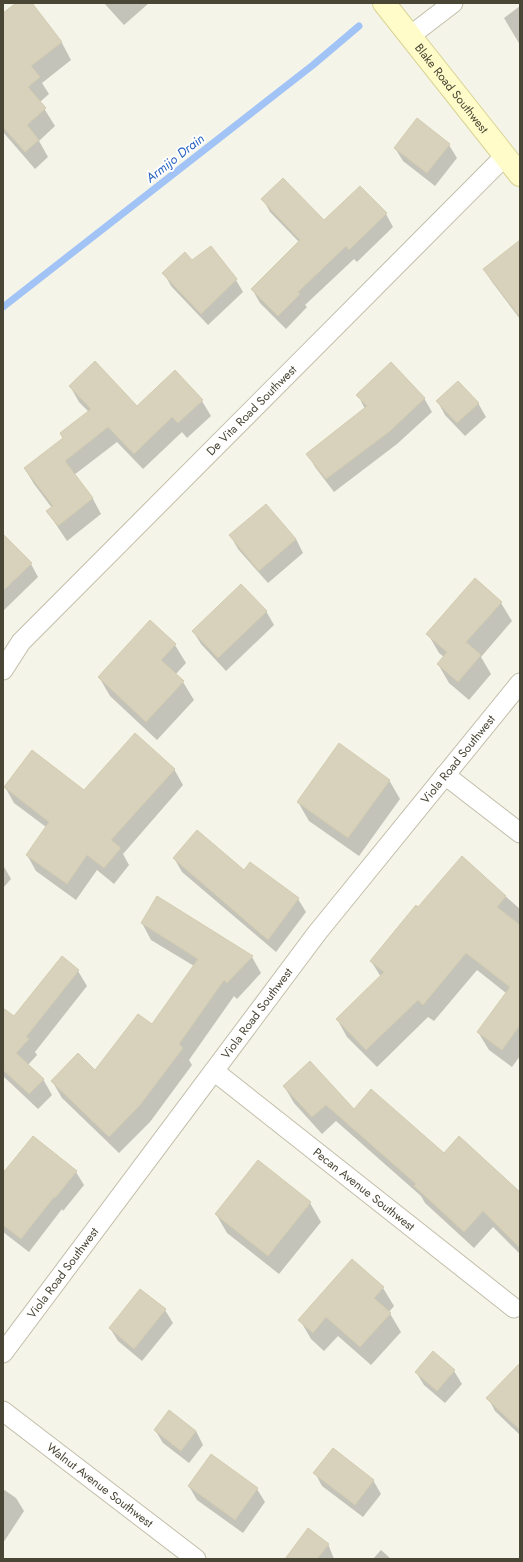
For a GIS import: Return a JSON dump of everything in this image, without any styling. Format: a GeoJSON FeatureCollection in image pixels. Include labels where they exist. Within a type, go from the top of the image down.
{"type":"FeatureCollection","features":[{"type":"Feature","properties":{"kind":"street","name":"Blake Road Southwest"},"geometry":{"type":"LineString","coordinates":[[384,3],[520,175]]}},
{"type":"Feature","properties":{"kind":"street"},"geometry":{"type":"LineString","coordinates":[[410,36],[453,3]]}},
{"type":"Feature","properties":{"kind":"street","name":"De Vita Road Southwest"},"geometry":{"type":"LineString","coordinates":[[3,670],[21,642],[504,156]]}},
{"type":"Feature","properties":{"kind":"street","name":"Viola Road Southwest"},"geometry":{"type":"LineString","coordinates":[[3,1352],[317,933],[520,683]]}},
{"type":"Feature","properties":{"kind":"street"},"geometry":{"type":"LineString","coordinates":[[445,774],[520,833]]}},
{"type":"Feature","properties":{"kind":"street","name":"Pecan Avenue Southwest"},"geometry":{"type":"LineString","coordinates":[[214,1071],[514,1308]]}},
{"type":"Feature","properties":{"kind":"street","name":"Walnut Avenue Southwest"},"geometry":{"type":"LineString","coordinates":[[3,1411],[196,1559]]}},
{"type":"Feature","properties":{"kind":"building"},"geometry":{"type":"Polygon","coordinates":[[[16,3],[32,3],[62,42],[31,66],[40,77],[28,87],[46,108],[27,125],[39,140],[25,152],[3,127],[3,13],[16,3]]]}},
{"type":"Feature","properties":{"kind":"building"},"geometry":{"type":"Polygon","coordinates":[[[417,118],[450,144],[427,173],[394,148],[417,118]]]}},
{"type":"Feature","properties":{"kind":"building"},"geometry":{"type":"Polygon","coordinates":[[[283,178],[324,220],[360,186],[387,213],[349,250],[346,246],[298,292],[300,294],[278,316],[251,289],[300,240],[261,199],[283,178]]]}},
{"type":"Feature","properties":{"kind":"building"},"geometry":{"type":"Polygon","coordinates":[[[520,240],[520,317],[483,269],[520,240]]]}},
{"type":"Feature","properties":{"kind":"building"},"geometry":{"type":"Polygon","coordinates":[[[211,246],[237,279],[201,314],[162,273],[185,252],[192,260],[211,246]]]}},
{"type":"Feature","properties":{"kind":"building"},"geometry":{"type":"Polygon","coordinates":[[[95,361],[137,406],[175,370],[203,400],[178,423],[172,417],[134,454],[108,427],[65,461],[93,498],[58,526],[46,511],[53,506],[24,468],[63,438],[60,433],[91,409],[69,386],[95,361]]]}},
{"type":"Feature","properties":{"kind":"building"},"geometry":{"type":"Polygon","coordinates":[[[391,362],[425,398],[390,431],[326,479],[306,454],[367,406],[356,395],[391,362]]]}},
{"type":"Feature","properties":{"kind":"building"},"geometry":{"type":"Polygon","coordinates":[[[458,381],[479,403],[457,423],[436,401],[458,381]]]}},
{"type":"Feature","properties":{"kind":"building"},"geometry":{"type":"Polygon","coordinates":[[[266,504],[296,539],[259,571],[229,535],[266,504]]]}},
{"type":"Feature","properties":{"kind":"building"},"geometry":{"type":"Polygon","coordinates":[[[3,534],[32,563],[3,591],[3,534]]]}},
{"type":"Feature","properties":{"kind":"building"},"geometry":{"type":"Polygon","coordinates":[[[475,578],[502,602],[466,642],[481,655],[458,682],[437,664],[447,652],[426,634],[475,578]]]}},
{"type":"Feature","properties":{"kind":"building"},"geometry":{"type":"Polygon","coordinates":[[[241,584],[267,611],[218,658],[192,631],[241,584]]]}},
{"type":"Feature","properties":{"kind":"building"},"geometry":{"type":"Polygon","coordinates":[[[150,620],[176,644],[161,660],[184,681],[146,722],[98,677],[150,620]]]}},
{"type":"Feature","properties":{"kind":"building"},"geometry":{"type":"Polygon","coordinates":[[[135,733],[175,769],[111,840],[121,848],[104,868],[87,855],[67,884],[26,855],[49,822],[4,787],[32,750],[84,790],[135,733]]]}},
{"type":"Feature","properties":{"kind":"building"},"geometry":{"type":"Polygon","coordinates":[[[339,743],[390,780],[348,838],[297,802],[339,743]]]}},
{"type":"Feature","properties":{"kind":"building"},"geometry":{"type":"Polygon","coordinates":[[[197,830],[244,870],[250,862],[299,898],[268,940],[173,858],[197,830]]]}},
{"type":"Feature","properties":{"kind":"building"},"geometry":{"type":"Polygon","coordinates":[[[462,856],[506,896],[497,907],[520,925],[520,1025],[502,1050],[477,1032],[510,987],[466,953],[423,1005],[418,1000],[366,1050],[336,1019],[384,972],[370,961],[416,905],[418,907],[462,856]]]}},
{"type":"Feature","properties":{"kind":"building"},"geometry":{"type":"Polygon","coordinates":[[[157,896],[253,956],[227,983],[224,980],[179,1044],[183,1048],[140,1105],[109,1137],[51,1081],[78,1053],[95,1070],[138,1014],[152,1024],[198,959],[141,923],[157,896]]]}},
{"type":"Feature","properties":{"kind":"building"},"geometry":{"type":"Polygon","coordinates":[[[62,956],[79,970],[26,1037],[29,1039],[16,1053],[44,1079],[29,1094],[3,1070],[3,1008],[14,1016],[62,956]]]}},
{"type":"Feature","properties":{"kind":"building"},"geometry":{"type":"Polygon","coordinates":[[[310,1061],[354,1109],[371,1089],[444,1153],[459,1136],[520,1192],[520,1248],[483,1211],[464,1232],[414,1186],[416,1184],[326,1105],[312,1117],[283,1086],[310,1061]]]}},
{"type":"Feature","properties":{"kind":"building"},"geometry":{"type":"Polygon","coordinates":[[[33,1136],[77,1171],[55,1198],[54,1197],[21,1239],[3,1225],[3,1173],[33,1136]]]}},
{"type":"Feature","properties":{"kind":"building"},"geometry":{"type":"Polygon","coordinates":[[[258,1160],[311,1202],[268,1256],[215,1214],[258,1160]]]}},
{"type":"Feature","properties":{"kind":"building"},"geometry":{"type":"Polygon","coordinates":[[[352,1259],[384,1287],[374,1298],[391,1313],[360,1347],[326,1317],[313,1333],[298,1320],[352,1259]]]}},
{"type":"Feature","properties":{"kind":"building"},"geometry":{"type":"Polygon","coordinates":[[[140,1289],[166,1309],[134,1349],[109,1328],[140,1289]]]}},
{"type":"Feature","properties":{"kind":"building"},"geometry":{"type":"Polygon","coordinates":[[[433,1351],[455,1370],[437,1391],[415,1372],[433,1351]]]}},
{"type":"Feature","properties":{"kind":"building"},"geometry":{"type":"Polygon","coordinates":[[[520,1363],[520,1430],[486,1398],[520,1363]]]}},
{"type":"Feature","properties":{"kind":"building"},"geometry":{"type":"Polygon","coordinates":[[[169,1410],[196,1431],[181,1451],[154,1430],[169,1410]]]}},
{"type":"Feature","properties":{"kind":"building"},"geometry":{"type":"Polygon","coordinates":[[[333,1448],[374,1480],[355,1505],[313,1473],[333,1448]]]}},
{"type":"Feature","properties":{"kind":"building"},"geometry":{"type":"Polygon","coordinates":[[[211,1454],[258,1488],[235,1520],[188,1486],[211,1454]]]}},
{"type":"Feature","properties":{"kind":"building"},"geometry":{"type":"Polygon","coordinates":[[[308,1528],[329,1544],[317,1559],[285,1559],[308,1528]]]}},
{"type":"Feature","properties":{"kind":"waterway","name":"Armijo Drain"},"geometry":{"type":"LineString","coordinates":[[3,307],[313,65],[359,26]]}}]}
